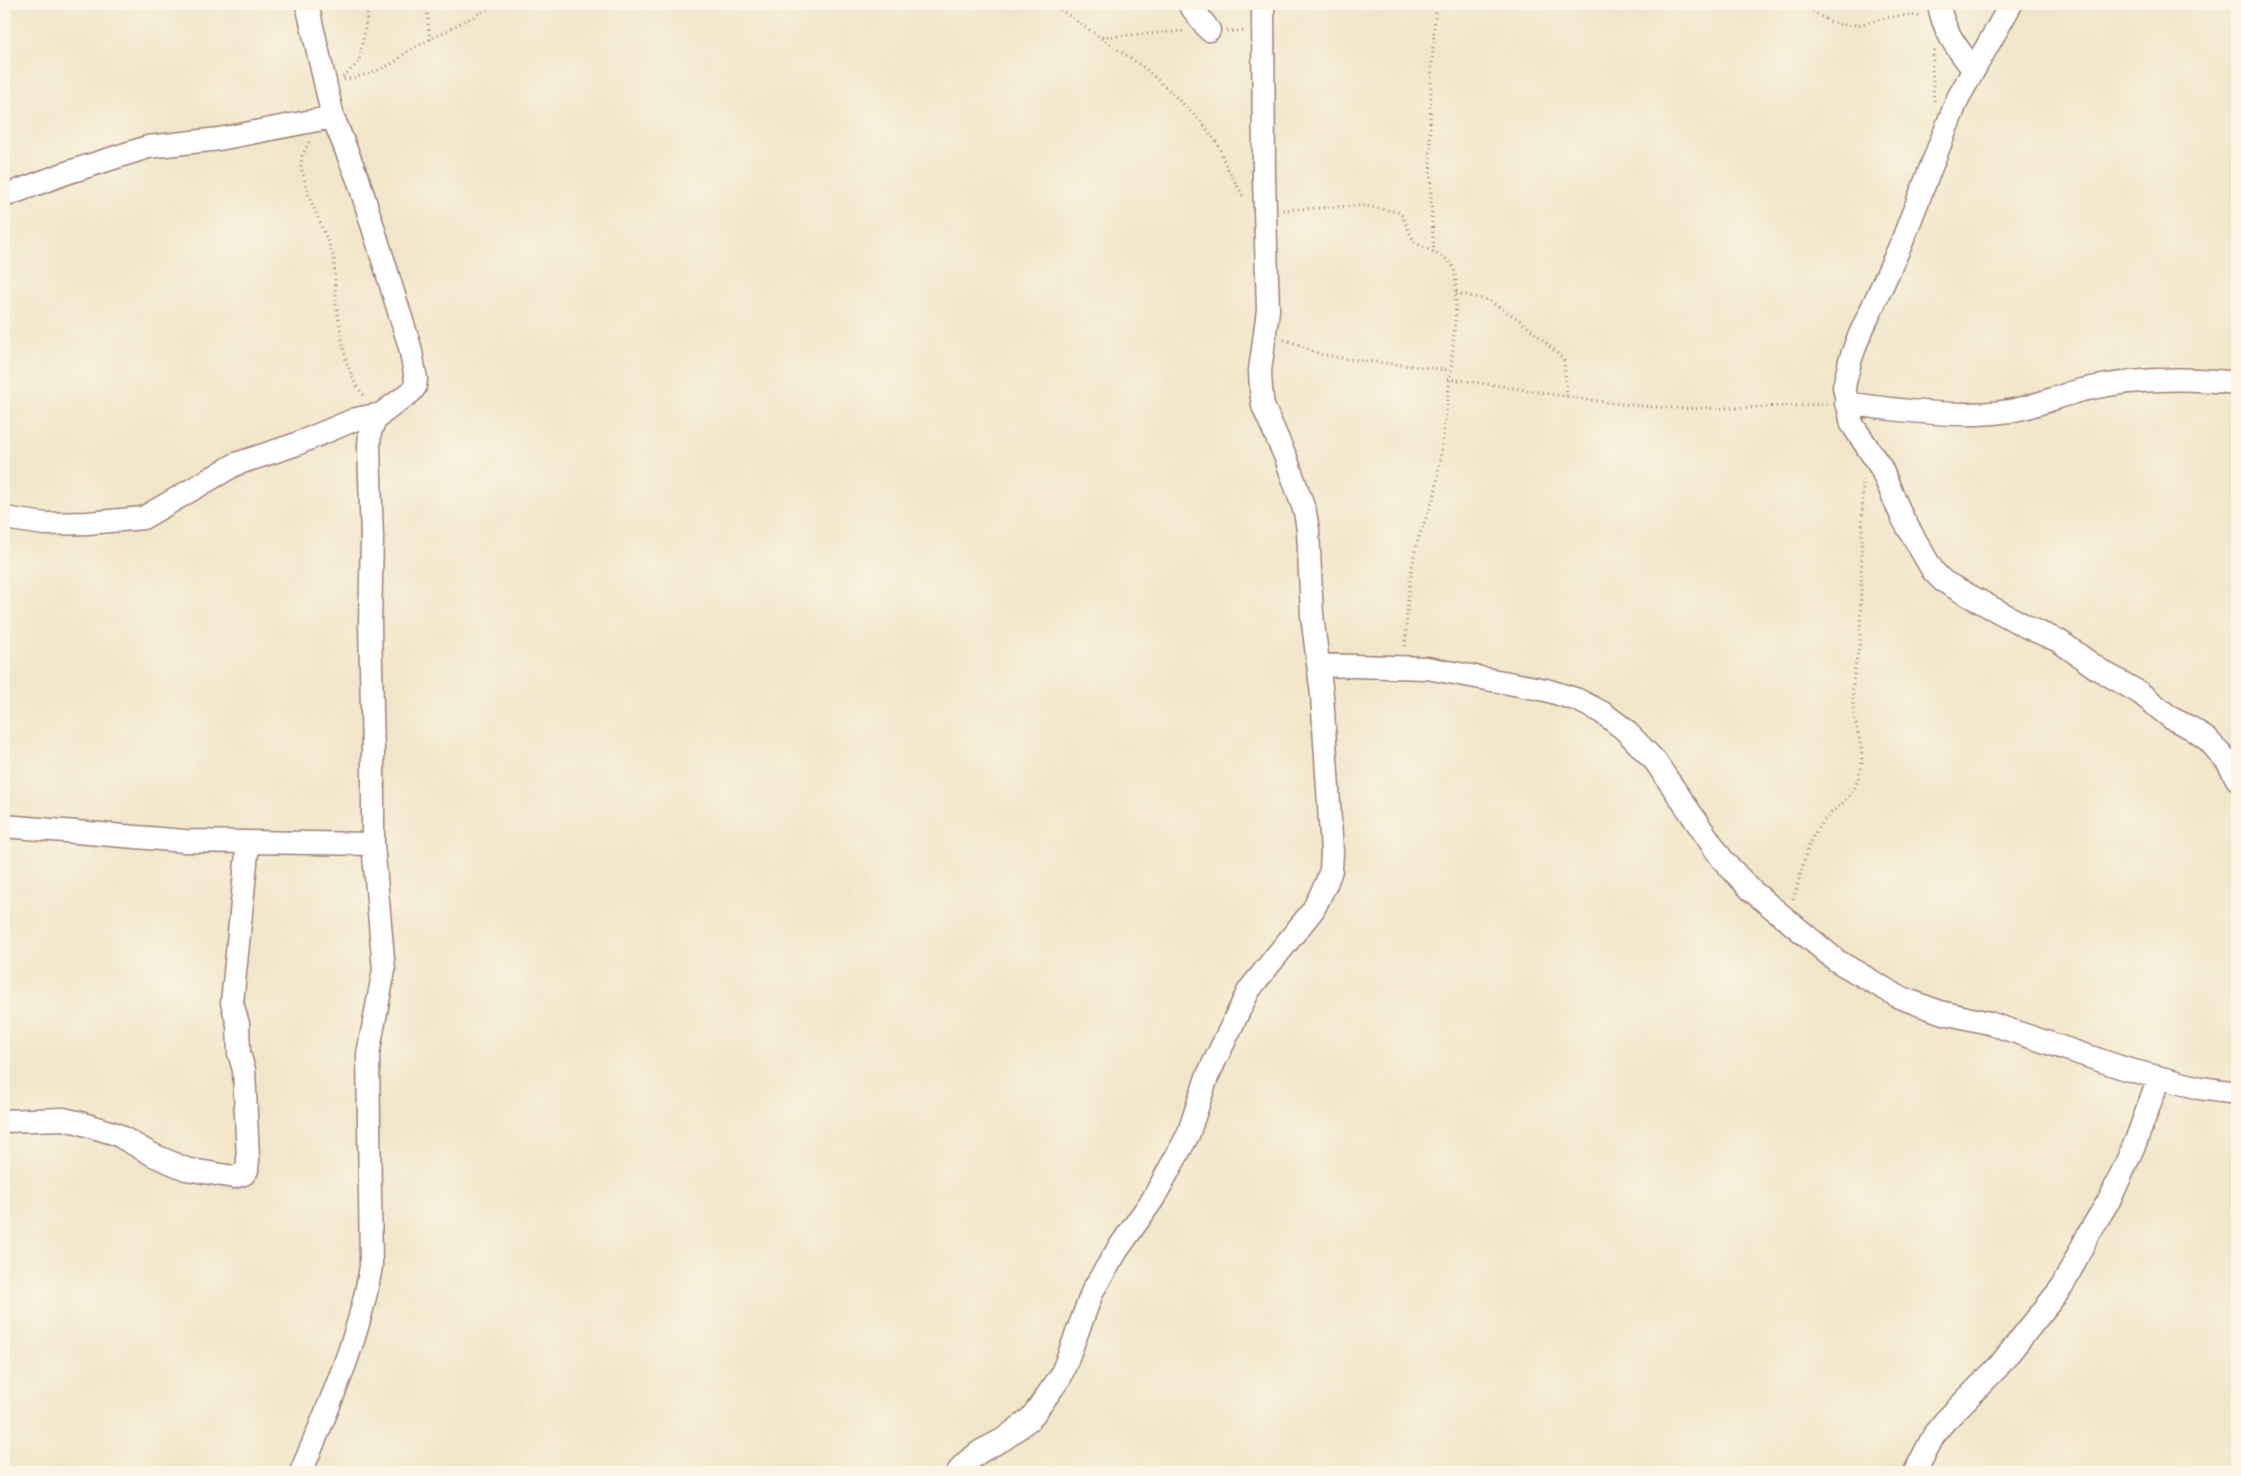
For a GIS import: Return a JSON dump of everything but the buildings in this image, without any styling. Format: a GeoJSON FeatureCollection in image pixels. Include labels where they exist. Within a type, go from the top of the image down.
{"type":"FeatureCollection","features":[{"type":"Feature","properties":{"kind":"street"},"geometry":{"type":"LineString","coordinates":[[4,518],[45,524],[88,523],[144,518],[236,464],[294,445],[356,419],[377,414],[404,398],[415,387],[414,365],[359,182],[326,118],[307,4]]}},
{"type":"Feature","properties":{"kind":"street"},"geometry":{"type":"LineString","coordinates":[[1189,4],[1209,30]]}},
{"type":"Feature","properties":{"kind":"street"},"geometry":{"type":"LineString","coordinates":[[958,1472],[964,1464],[981,1451],[1004,1439],[1031,1418],[1061,1376],[1094,1290],[1118,1249],[1153,1199],[1188,1135],[1207,1077],[1249,990],[1313,910],[1331,870],[1332,852],[1318,665],[1312,614],[1308,530],[1305,512],[1286,458],[1263,406],[1261,390],[1260,370],[1268,310],[1263,4]]}},
{"type":"Feature","properties":{"kind":"street"},"geometry":{"type":"LineString","coordinates":[[2011,4],[1974,69],[1944,130],[1901,244],[1854,348],[1845,381],[1846,403],[1852,424],[1881,468],[1902,518],[1919,550],[1933,571],[1943,581],[2022,624],[2059,641],[2098,669],[2140,693],[2171,718],[2191,728],[2208,740],[2227,761],[2237,779]]}},
{"type":"Feature","properties":{"kind":"street"},"geometry":{"type":"LineString","coordinates":[[1940,17],[1949,37],[1974,69]]}},
{"type":"Feature","properties":{"kind":"street"},"geometry":{"type":"LineString","coordinates":[[4,196],[112,157],[148,148],[218,139],[326,118]]}},
{"type":"Feature","properties":{"kind":"street"},"geometry":{"type":"LineString","coordinates":[[1846,403],[1974,415],[2018,410],[2083,390],[2130,383],[2200,379],[2237,383]]}},
{"type":"Feature","properties":{"kind":"street"},"geometry":{"type":"LineString","coordinates":[[301,1472],[345,1364],[368,1289],[371,1266],[368,1054],[384,970],[372,844],[373,753],[370,623],[372,538],[370,447],[372,427],[377,414]]}},
{"type":"Feature","properties":{"kind":"street"},"geometry":{"type":"LineString","coordinates":[[1318,665],[1404,666],[1458,673],[1546,690],[1578,700],[1603,713],[1624,729],[1655,762],[1722,859],[1751,890],[1837,961],[1899,996],[1940,1012],[1989,1023],[2126,1069],[2200,1088],[2237,1094]]}},
{"type":"Feature","properties":{"kind":"street"},"geometry":{"type":"LineString","coordinates":[[4,826],[184,841],[372,844]]}},
{"type":"Feature","properties":{"kind":"street"},"geometry":{"type":"LineString","coordinates":[[4,1121],[63,1119],[77,1122],[116,1134],[153,1156],[186,1169],[234,1176],[244,1174],[247,1170],[248,1159],[244,1070],[239,1053],[238,1024],[232,1003],[248,843]]}},
{"type":"Feature","properties":{"kind":"street"},"geometry":{"type":"LineString","coordinates":[[1915,1472],[1935,1433],[1998,1367],[2062,1286],[2088,1233],[2111,1197],[2136,1141],[2159,1078]]}},
{"type":"Feature","properties":{"kind":"path"},"geometry":{"type":"LineString","coordinates":[[368,4],[359,62],[338,81],[394,63],[406,52],[497,4]]}},
{"type":"Feature","properties":{"kind":"path"},"geometry":{"type":"LineString","coordinates":[[426,4],[430,40]]}},
{"type":"Feature","properties":{"kind":"path"},"geometry":{"type":"LineString","coordinates":[[1052,4],[1146,69],[1200,120],[1218,144],[1225,164],[1244,198],[1254,207],[1266,211],[1317,210],[1335,206],[1366,206],[1398,212],[1410,236],[1421,246],[1448,261],[1454,268],[1456,293],[1436,488],[1433,503],[1416,545],[1413,561],[1404,666]]}},
{"type":"Feature","properties":{"kind":"path"},"geometry":{"type":"LineString","coordinates":[[1434,253],[1430,189],[1429,107],[1436,4]]}},
{"type":"Feature","properties":{"kind":"path"},"geometry":{"type":"LineString","coordinates":[[1805,4],[1817,15],[1843,26],[1906,16],[1940,17],[1932,68],[1934,104],[1944,130]]}},
{"type":"Feature","properties":{"kind":"path"},"geometry":{"type":"LineString","coordinates":[[1102,37],[1209,30],[1264,32]]}},
{"type":"Feature","properties":{"kind":"path"},"geometry":{"type":"LineString","coordinates":[[326,118],[302,156],[301,167],[309,196],[334,258],[336,306],[346,361],[356,385],[377,414]]}},
{"type":"Feature","properties":{"kind":"path"},"geometry":{"type":"LineString","coordinates":[[1456,293],[1488,300],[1541,338],[1564,360],[1567,396]]}},
{"type":"Feature","properties":{"kind":"path"},"geometry":{"type":"LineString","coordinates":[[1265,335],[1300,345],[1325,355],[1389,365],[1449,370]]}},
{"type":"Feature","properties":{"kind":"path"},"geometry":{"type":"LineString","coordinates":[[1448,379],[1480,382],[1622,404],[1665,407],[1746,408],[1846,403]]}},
{"type":"Feature","properties":{"kind":"path"},"geometry":{"type":"LineString","coordinates":[[1786,919],[1814,835],[1821,823],[1847,801],[1861,772],[1860,737],[1856,724],[1853,694],[1854,670],[1860,634],[1864,444]]}}]}
